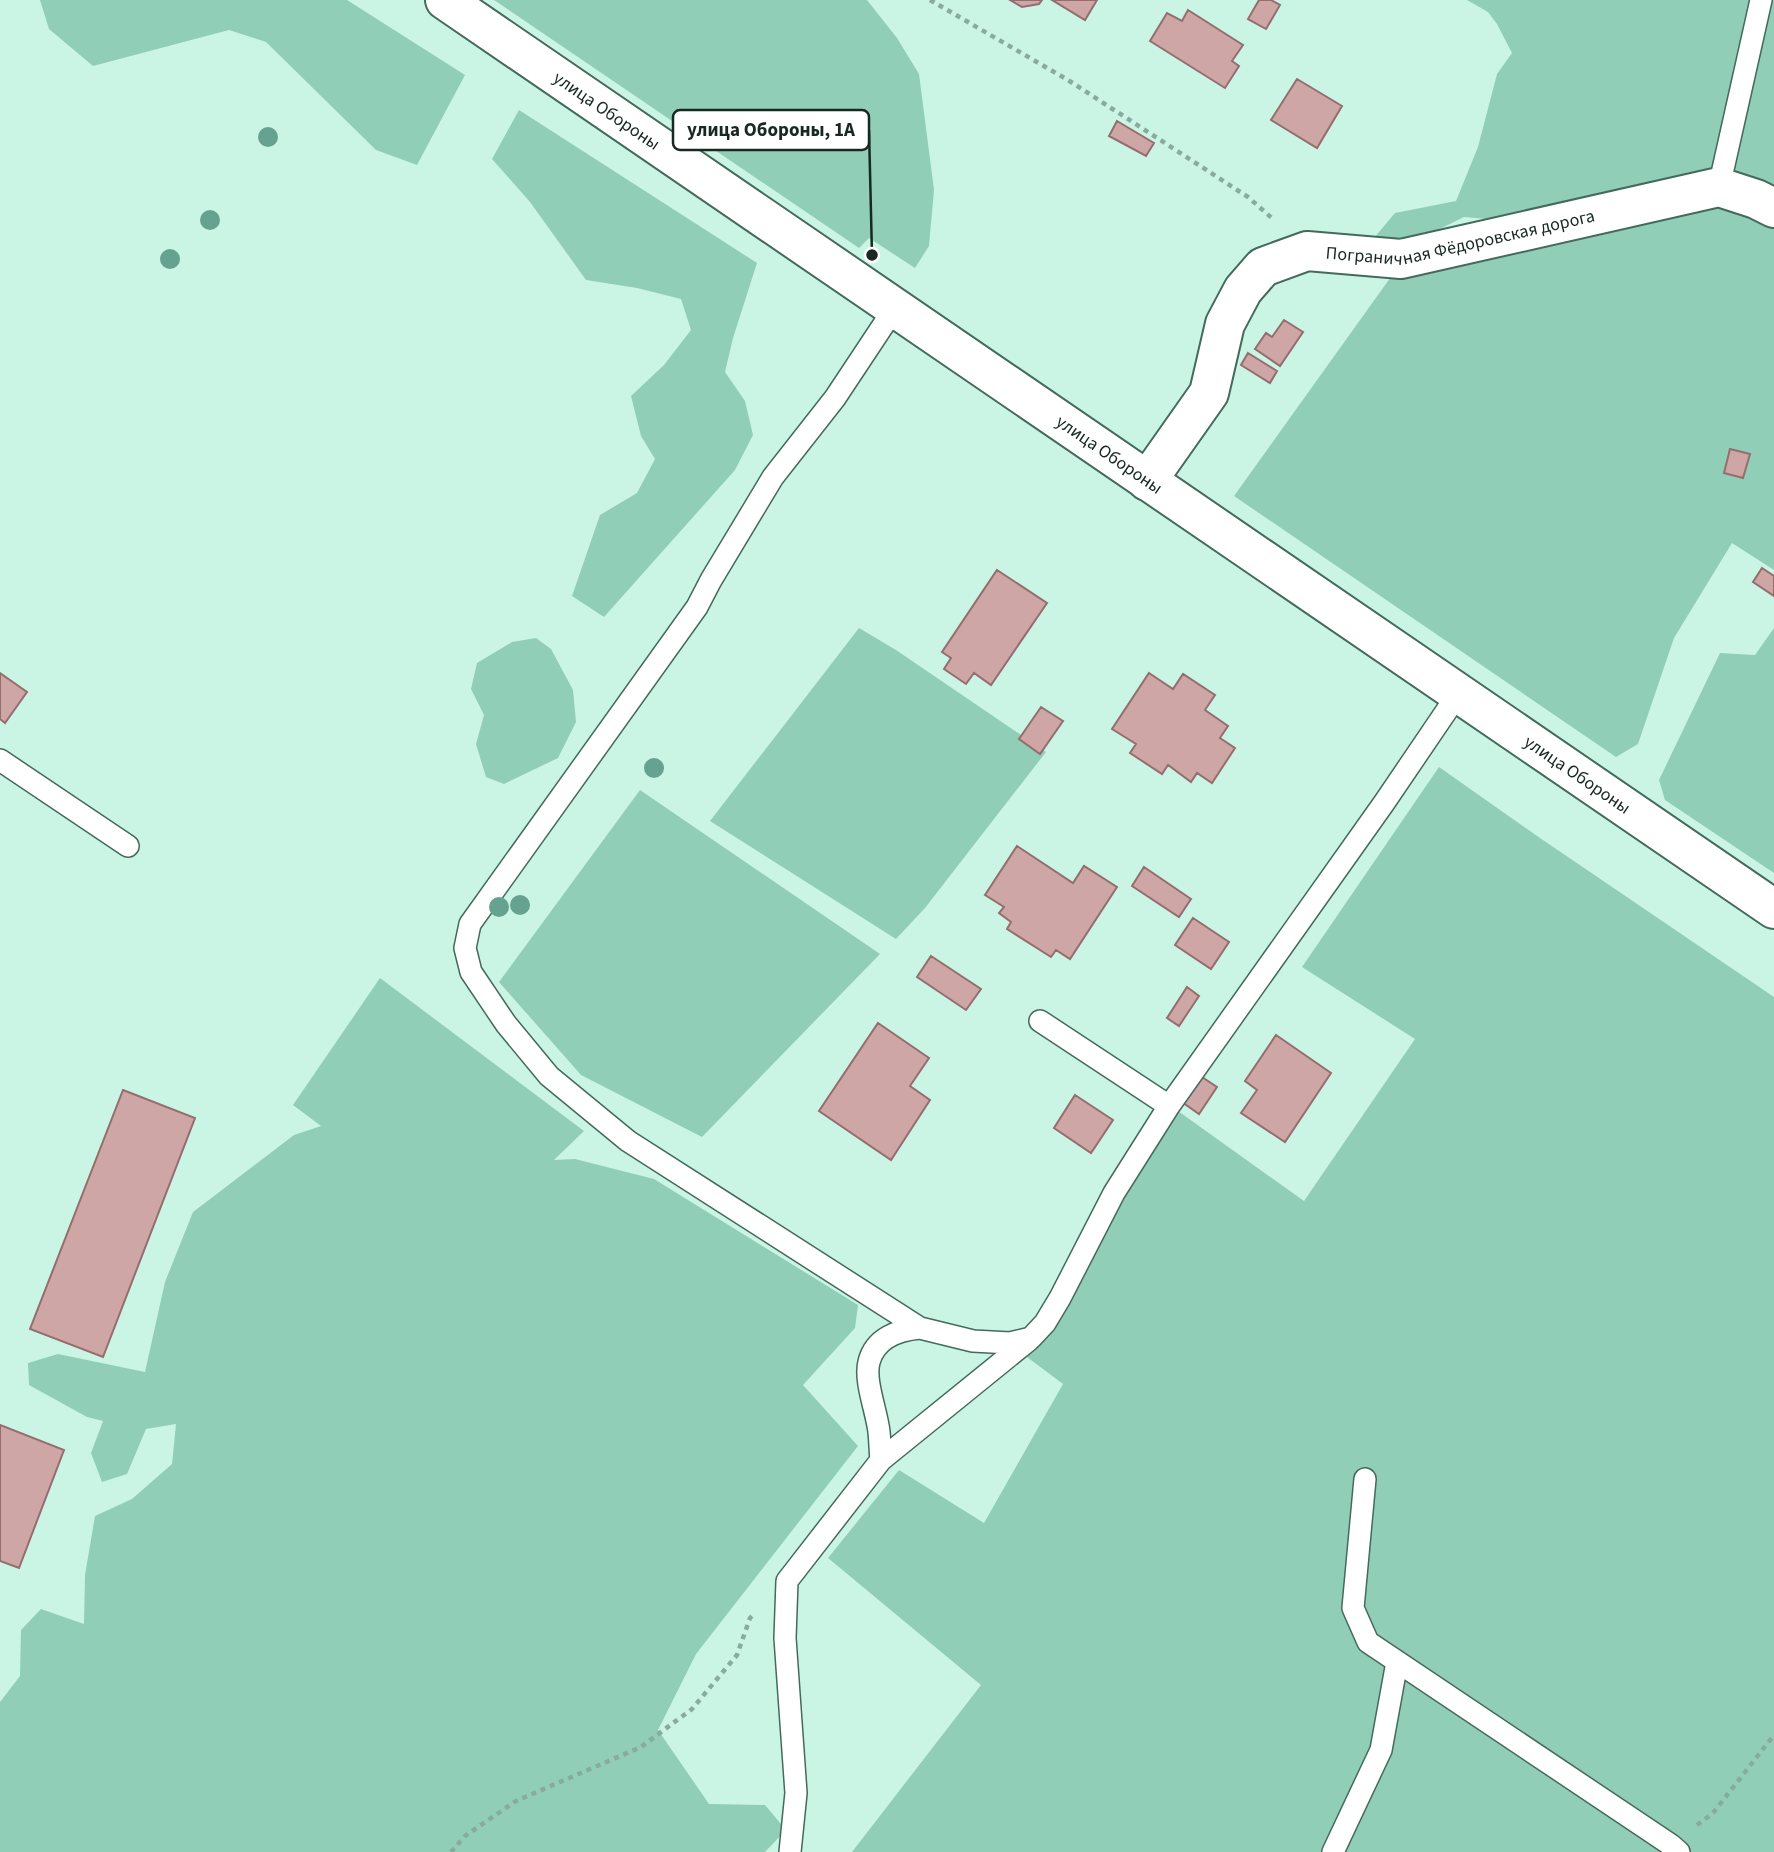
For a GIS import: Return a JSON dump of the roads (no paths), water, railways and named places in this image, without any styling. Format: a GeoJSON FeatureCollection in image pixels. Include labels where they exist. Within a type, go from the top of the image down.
{"type":"FeatureCollection","features":[{"type":"Feature","properties":{"kind":"street","name":"улица Обороны"},"geometry":{"type":"LineString","coordinates":[[445,0],[1774,909]]}},
{"type":"Feature","properties":{"kind":"street"},"geometry":{"type":"LineString","coordinates":[[1719,187],[1774,208]]}},
{"type":"Feature","properties":{"kind":"street","name":"Пограничная Фёдоровская дорога"},"geometry":{"type":"LineString","coordinates":[[1147,481],[1209,393],[1225,324],[1243,290],[1264,267],[1307,251],[1401,259],[1719,187]]}},
{"type":"Feature","properties":{"kind":"lane"},"geometry":{"type":"LineString","coordinates":[[1719,187],[1761,0]]}},
{"type":"Feature","properties":{"kind":"lane"},"geometry":{"type":"LineString","coordinates":[[894,309],[835,398],[773,477],[697,607],[470,924],[465,948],[471,972],[506,1024],[549,1076],[628,1141],[919,1328]]}},
{"type":"Feature","properties":{"kind":"lane"},"geometry":{"type":"LineString","coordinates":[[790,1852],[796,1793],[785,1638],[787,1581],[881,1460],[1031,1338],[1045,1323],[1114,1193],[1169,1106],[1458,694]]}},
{"type":"Feature","properties":{"kind":"lane"},"geometry":{"type":"LineString","coordinates":[[0,760],[128,846]]}},
{"type":"Feature","properties":{"kind":"lane"},"geometry":{"type":"LineString","coordinates":[[1040,1021],[1169,1106]]}},
{"type":"Feature","properties":{"kind":"lane"},"geometry":{"type":"LineString","coordinates":[[881,1460],[879,1432],[868,1377],[869,1362],[888,1335],[902,1329],[919,1328],[973,1341],[1010,1343],[1031,1338]]}},
{"type":"Feature","properties":{"kind":"lane"},"geometry":{"type":"LineString","coordinates":[[1365,1479],[1353,1608],[1368,1642],[1675,1849]]}},
{"type":"Feature","properties":{"kind":"lane"},"geometry":{"type":"LineString","coordinates":[[1333,1852],[1381,1749],[1397,1662]]}},
{"type":"Feature","properties":{"kind":"place","name":"улица Обороны, 1А"},"geometry":{"type":"Point","coordinates":[872,255]}}]}
